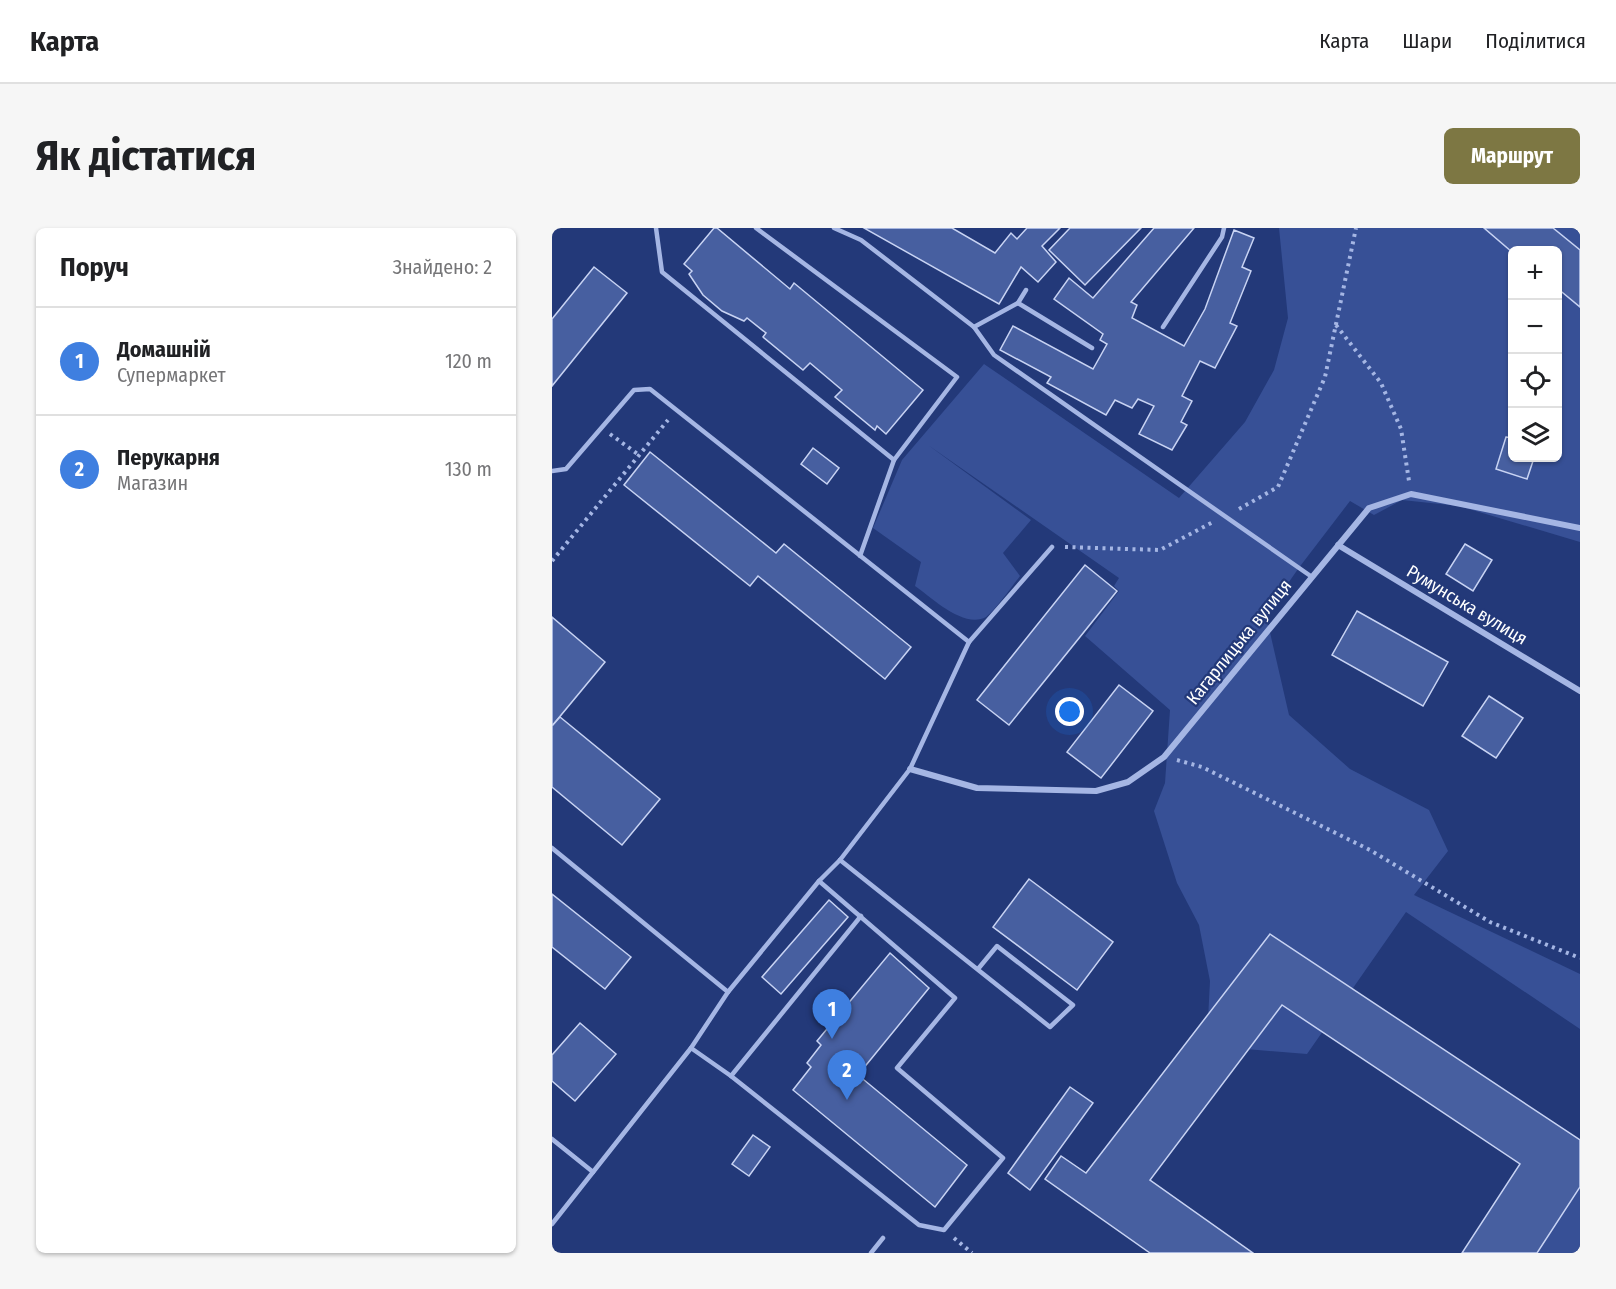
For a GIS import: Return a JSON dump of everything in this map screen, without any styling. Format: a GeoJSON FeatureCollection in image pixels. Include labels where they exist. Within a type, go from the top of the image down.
{"type":"FeatureCollection","features":[{"type":"Feature","properties":{"kind":"street","name":"Кагарлицька вулиця"},"geometry":{"type":"LineString","coordinates":[[910,769],[977,788],[1096,791],[1128,782],[1164,757],[1369,508],[1411,494],[1580,528]]}},
{"type":"Feature","properties":{"kind":"street","name":"Румунська вулиця"},"geometry":{"type":"LineString","coordinates":[[1338,545],[1580,691]]}},
{"type":"Feature","properties":{"kind":"lane"},"geometry":{"type":"LineString","coordinates":[[656,228],[662,272],[894,460]]}},
{"type":"Feature","properties":{"kind":"lane"},"geometry":{"type":"LineString","coordinates":[[756,228],[957,377],[894,460],[860,556]]}},
{"type":"Feature","properties":{"kind":"lane"},"geometry":{"type":"LineString","coordinates":[[834,228],[861,240],[974,327],[994,355],[1312,577]]}},
{"type":"Feature","properties":{"kind":"lane"},"geometry":{"type":"LineString","coordinates":[[1163,327],[1222,237],[1224,228]]}},
{"type":"Feature","properties":{"kind":"lane"},"geometry":{"type":"LineString","coordinates":[[974,327],[1018,303],[1026,290]]}},
{"type":"Feature","properties":{"kind":"lane"},"geometry":{"type":"LineString","coordinates":[[1018,303],[1092,348]]}},
{"type":"Feature","properties":{"kind":"lane"},"geometry":{"type":"LineString","coordinates":[[552,471],[566,469],[634,390],[650,390],[969,642]]}},
{"type":"Feature","properties":{"kind":"lane"},"geometry":{"type":"LineString","coordinates":[[552,1224],[691,1048],[729,992],[819,881],[840,860],[910,769],[969,642],[1052,547]]}},
{"type":"Feature","properties":{"kind":"lane"},"geometry":{"type":"LineString","coordinates":[[552,848],[729,992]]}},
{"type":"Feature","properties":{"kind":"lane"},"geometry":{"type":"LineString","coordinates":[[840,860],[1050,1027],[1073,1005],[997,946],[978,969]]}},
{"type":"Feature","properties":{"kind":"lane"},"geometry":{"type":"LineString","coordinates":[[691,1048],[731,1076],[919,1225],[944,1230],[1003,1158],[897,1068],[955,998],[819,881]]}},
{"type":"Feature","properties":{"kind":"lane"},"geometry":{"type":"LineString","coordinates":[[731,1076],[861,916]]}},
{"type":"Feature","properties":{"kind":"lane"},"geometry":{"type":"LineString","coordinates":[[552,1138],[593,1172]]}},
{"type":"Feature","properties":{"kind":"lane"},"geometry":{"type":"LineString","coordinates":[[871,1253],[883,1238]]}},
{"type":"Feature","properties":{"kind":"path"},"geometry":{"type":"LineString","coordinates":[[1231,513],[1278,487],[1325,377],[1356,228]]}},
{"type":"Feature","properties":{"kind":"path"},"geometry":{"type":"LineString","coordinates":[[1336,325],[1381,383],[1401,429],[1411,494]]}},
{"type":"Feature","properties":{"kind":"path"},"geometry":{"type":"LineString","coordinates":[[552,561],[676,409]]}},
{"type":"Feature","properties":{"kind":"path"},"geometry":{"type":"LineString","coordinates":[[601,427],[639,455]]}},
{"type":"Feature","properties":{"kind":"path"},"geometry":{"type":"LineString","coordinates":[[1052,547],[1160,550],[1221,518]]}},
{"type":"Feature","properties":{"kind":"path"},"geometry":{"type":"LineString","coordinates":[[1164,757],[1202,767],[1268,798],[1370,850],[1490,922],[1580,958]]}},
{"type":"Feature","properties":{"kind":"path"},"geometry":{"type":"LineString","coordinates":[[944,1230],[972,1253]]}},
{"type":"Feature","properties":{"kind":"shaded area"},"geometry":{"type":"Polygon","coordinates":[[[1279,228],[1580,228],[1580,542],[1459,506],[1402,500],[1374,515],[1350,501],[1266,615],[1289,715],[1350,769],[1429,810],[1448,851],[1414,895],[1580,974],[1580,1029],[1406,912],[1307,1054],[1246,1049],[1208,1020],[1210,981],[1199,925],[1177,883],[1154,811],[1165,783],[1170,710],[1085,636],[1119,591],[1114,586],[1119,578],[928,445],[1031,520],[1003,553],[1020,576],[986,617],[977,620],[958,616],[915,586],[921,562],[873,528],[902,460],[984,364],[1179,498],[1245,422],[1274,370],[1288,318],[1279,228]]]}},
{"type":"Feature","properties":{"kind":"shaded area"},"geometry":{"type":"Polygon","coordinates":[[[1580,1154],[1580,1253],[1533,1253],[1580,1154]]]}},
{"type":"Feature","properties":{"kind":"building"},"geometry":{"type":"Polygon","coordinates":[[[714,228],[717,228],[790,289],[794,283],[923,390],[886,434],[877,426],[875,430],[835,397],[842,390],[810,363],[803,370],[763,337],[766,333],[747,318],[744,321],[722,311],[703,295],[689,274],[692,271],[684,264],[714,228]]]}},
{"type":"Feature","properties":{"kind":"building"},"geometry":{"type":"Polygon","coordinates":[[[864,228],[952,228],[995,253],[1011,233],[1017,239],[1027,228],[1060,228],[1042,246],[1056,262],[1038,282],[1021,267],[999,304],[864,228]]]}},
{"type":"Feature","properties":{"kind":"building"},"geometry":{"type":"Polygon","coordinates":[[[1070,228],[1141,228],[1085,285],[1049,250],[1070,228]]]}},
{"type":"Feature","properties":{"kind":"building"},"geometry":{"type":"Polygon","coordinates":[[[1154,228],[1194,228],[1131,302],[1137,305],[1132,318],[1184,346],[1205,309],[1234,230],[1254,238],[1242,267],[1251,271],[1230,323],[1237,326],[1215,368],[1200,361],[1182,396],[1192,401],[1181,422],[1187,425],[1172,450],[1139,434],[1154,406],[1138,399],[1132,408],[1115,400],[1106,415],[1047,383],[1051,377],[1000,350],[1013,326],[1093,369],[1107,344],[1100,340],[1103,334],[1054,299],[1069,278],[1093,298],[1154,228]]]}},
{"type":"Feature","properties":{"kind":"building"},"geometry":{"type":"Polygon","coordinates":[[[1484,228],[1553,228],[1580,250],[1580,307],[1562,292],[1562,246],[1508,246],[1508,249],[1484,228]]]}},
{"type":"Feature","properties":{"kind":"building"},"geometry":{"type":"Polygon","coordinates":[[[594,267],[627,293],[552,386],[552,319],[594,267]]]}},
{"type":"Feature","properties":{"kind":"building"},"geometry":{"type":"Polygon","coordinates":[[[1506,437],[1508,437],[1508,462],[1533,462],[1527,479],[1496,469],[1506,437]]]}},
{"type":"Feature","properties":{"kind":"building"},"geometry":{"type":"Polygon","coordinates":[[[813,448],[839,468],[827,484],[801,464],[813,448]]]}},
{"type":"Feature","properties":{"kind":"building"},"geometry":{"type":"Polygon","coordinates":[[[650,452],[776,553],[784,544],[911,647],[885,679],[758,576],[750,586],[624,485],[650,452]]]}},
{"type":"Feature","properties":{"kind":"building"},"geometry":{"type":"Polygon","coordinates":[[[1465,544],[1492,560],[1473,591],[1446,574],[1465,544]]]}},
{"type":"Feature","properties":{"kind":"building"},"geometry":{"type":"Polygon","coordinates":[[[1085,565],[1117,591],[1009,725],[977,700],[1085,565]]]}},
{"type":"Feature","properties":{"kind":"building"},"geometry":{"type":"Polygon","coordinates":[[[1357,611],[1448,662],[1423,706],[1332,655],[1357,611]]]}},
{"type":"Feature","properties":{"kind":"building"},"geometry":{"type":"Polygon","coordinates":[[[552,617],[605,662],[552,726],[552,617]]]}},
{"type":"Feature","properties":{"kind":"building"},"geometry":{"type":"Polygon","coordinates":[[[1119,685],[1153,711],[1101,778],[1067,752],[1119,685]]]}},
{"type":"Feature","properties":{"kind":"building"},"geometry":{"type":"Polygon","coordinates":[[[1489,696],[1523,718],[1496,758],[1462,736],[1489,696]]]}},
{"type":"Feature","properties":{"kind":"building"},"geometry":{"type":"Polygon","coordinates":[[[560,717],[660,799],[622,845],[552,787],[552,726],[560,717]]]}},
{"type":"Feature","properties":{"kind":"building"},"geometry":{"type":"Polygon","coordinates":[[[1029,879],[1113,942],[1077,990],[993,927],[1029,879]]]}},
{"type":"Feature","properties":{"kind":"building"},"geometry":{"type":"Polygon","coordinates":[[[552,894],[631,957],[605,989],[552,947],[552,894]]]}},
{"type":"Feature","properties":{"kind":"building"},"geometry":{"type":"Polygon","coordinates":[[[829,900],[848,917],[781,994],[762,977],[829,900]]]}},
{"type":"Feature","properties":{"kind":"building"},"geometry":{"type":"Polygon","coordinates":[[[1270,934],[1580,1140],[1580,1187],[1537,1253],[1462,1253],[1520,1164],[1282,1005],[1150,1180],[1253,1253],[1150,1253],[1045,1179],[1061,1156],[1086,1173],[1270,934]]]}},
{"type":"Feature","properties":{"kind":"building"},"geometry":{"type":"Polygon","coordinates":[[[890,953],[929,988],[858,1075],[967,1165],[935,1207],[793,1090],[811,1067],[807,1063],[821,1045],[817,1041],[890,953]]]}},
{"type":"Feature","properties":{"kind":"building"},"geometry":{"type":"Polygon","coordinates":[[[580,1023],[616,1054],[575,1101],[552,1081],[552,1055],[580,1023]]]}},
{"type":"Feature","properties":{"kind":"building"},"geometry":{"type":"Polygon","coordinates":[[[1070,1087],[1093,1103],[1030,1190],[1008,1173],[1070,1087]]]}},
{"type":"Feature","properties":{"kind":"building"},"geometry":{"type":"Polygon","coordinates":[[[753,1135],[770,1147],[749,1176],[732,1164],[753,1135]]]}},
{"type":"Feature","properties":{"kind":"place","name":"Домашній"},"geometry":{"type":"Point","coordinates":[832,1039]}},
{"type":"Feature","properties":{"kind":"place","name":"Перукарня"},"geometry":{"type":"Point","coordinates":[847,1100]}}]}
